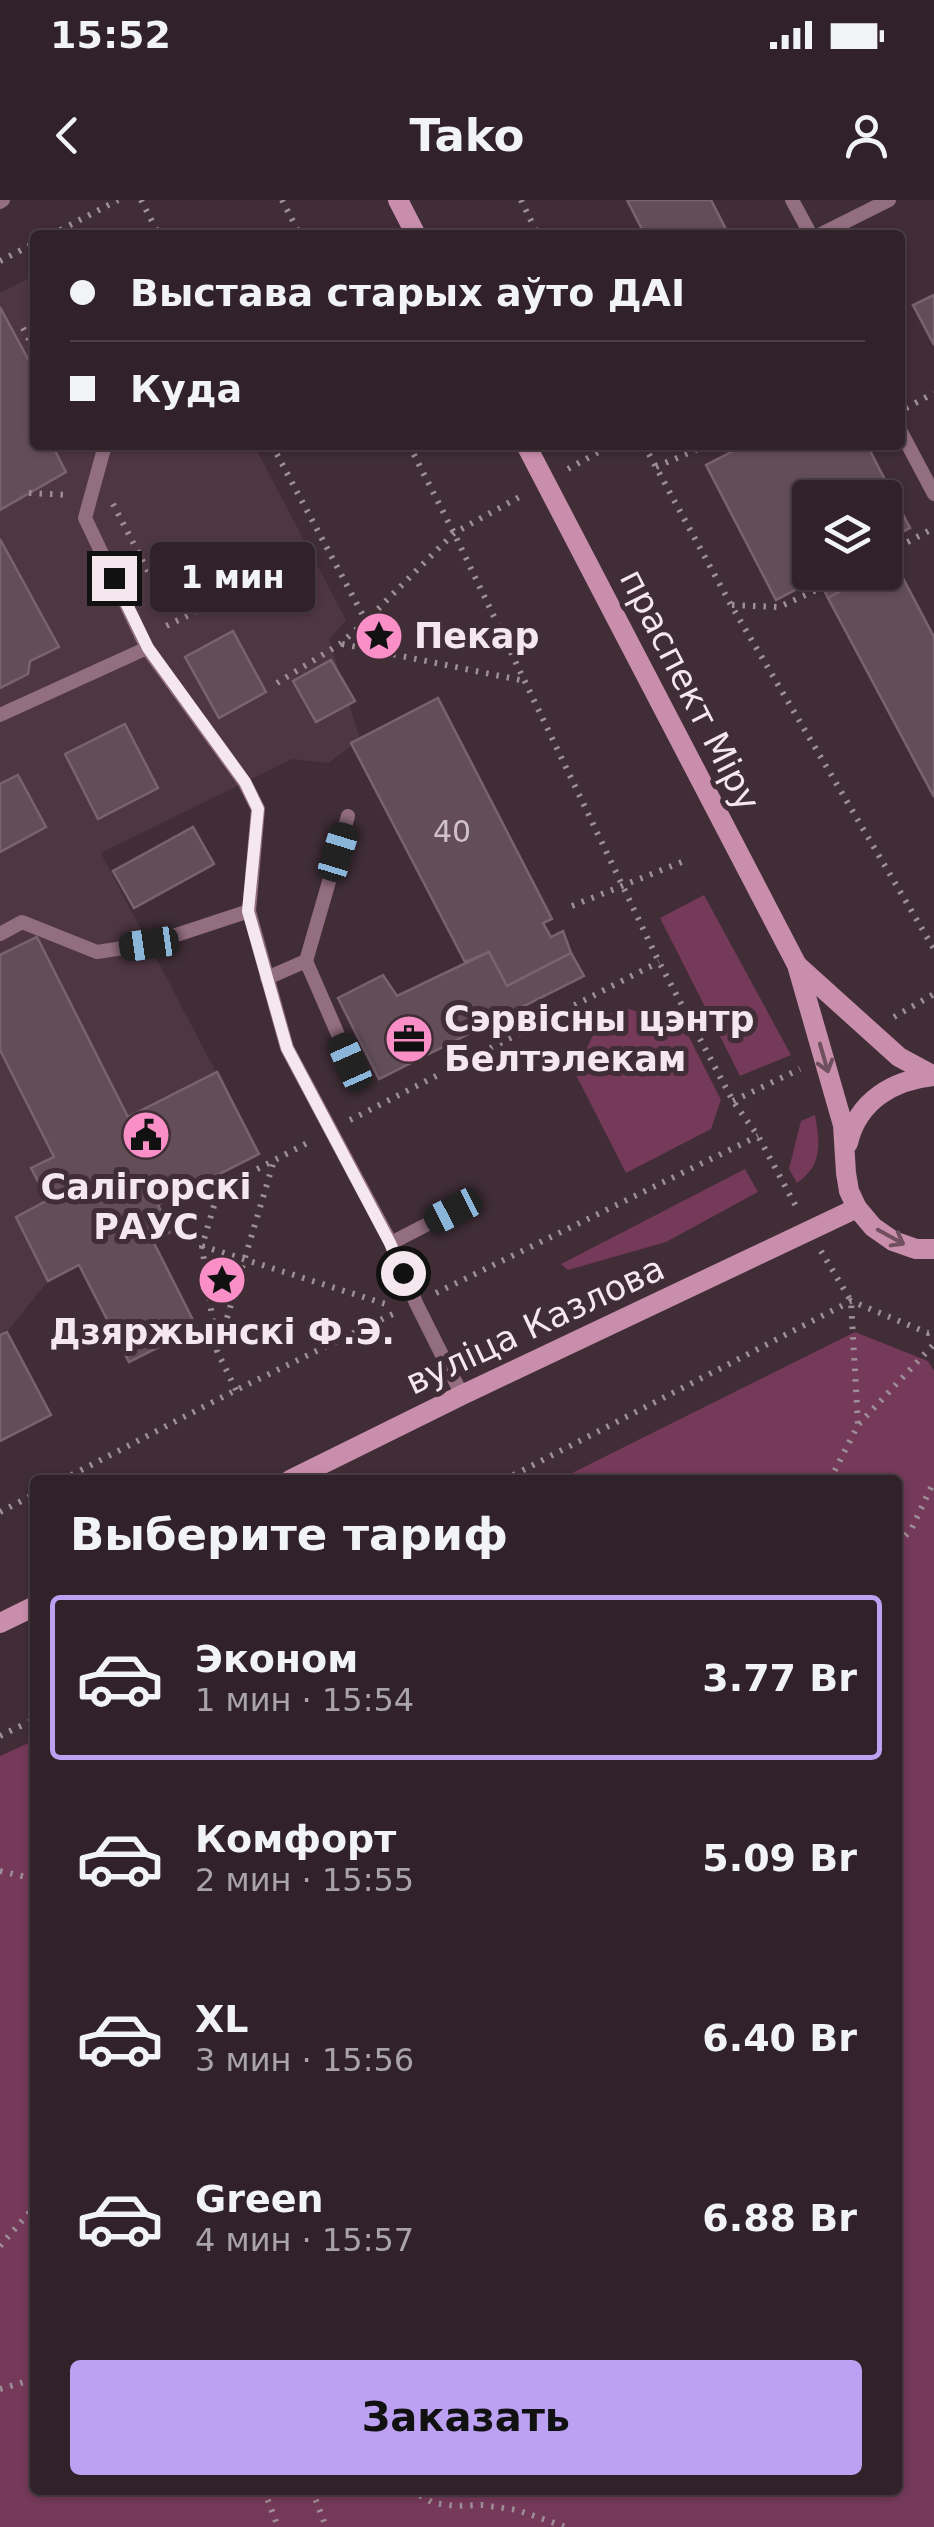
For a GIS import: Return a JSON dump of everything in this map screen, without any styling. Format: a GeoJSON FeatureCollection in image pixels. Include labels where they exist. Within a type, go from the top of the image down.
{"type":"FeatureCollection","features":[{"type":"Feature","properties":{"kind":"main road"},"geometry":{"type":"LineString","coordinates":[[398,200],[413,230]]}},
{"type":"Feature","properties":{"kind":"main road","name":"праспект Міру"},"geometry":{"type":"LineString","coordinates":[[529,450],[796,965]]}},
{"type":"Feature","properties":{"kind":"main road"},"geometry":{"type":"LineString","coordinates":[[796,965],[900,1057],[934,1076]]}},
{"type":"Feature","properties":{"kind":"main road"},"geometry":{"type":"LineString","coordinates":[[796,965],[843,1126],[846,1173],[857,1208],[873,1227],[893,1241],[916,1249],[934,1249]]}},
{"type":"Feature","properties":{"kind":"main road"},"geometry":{"type":"LineString","coordinates":[[845,1154],[855,1123],[874,1098],[912,1078],[934,1076]]}},
{"type":"Feature","properties":{"kind":"main road","name":"вуліца Казлова"},"geometry":{"type":"LineString","coordinates":[[300,1475],[857,1208]]}},
{"type":"Feature","properties":{"kind":"main road"},"geometry":{"type":"LineString","coordinates":[[0,1623],[30,1608]]}},
{"type":"Feature","properties":{"kind":"lane"},"geometry":{"type":"LineString","coordinates":[[792,200],[808,230]]}},
{"type":"Feature","properties":{"kind":"lane"},"geometry":{"type":"LineString","coordinates":[[829,230],[888,200]]}},
{"type":"Feature","properties":{"kind":"lane"},"geometry":{"type":"LineString","coordinates":[[905,439],[934,494]]}},
{"type":"Feature","properties":{"kind":"lane"},"geometry":{"type":"LineString","coordinates":[[104,450],[84,518],[148,648],[245,782],[258,809],[248,911],[287,1048],[390,1243],[462,1395]]}},
{"type":"Feature","properties":{"kind":"lane"},"geometry":{"type":"LineString","coordinates":[[0,715],[148,648]]}},
{"type":"Feature","properties":{"kind":"lane"},"geometry":{"type":"LineString","coordinates":[[348,816],[306,961],[350,1062]]}},
{"type":"Feature","properties":{"kind":"lane"},"geometry":{"type":"LineString","coordinates":[[0,934],[22,922],[98,952],[149,944],[248,911]]}},
{"type":"Feature","properties":{"kind":"lane"},"geometry":{"type":"LineString","coordinates":[[267,978],[306,961]]}},
{"type":"Feature","properties":{"kind":"lane"},"geometry":{"type":"LineString","coordinates":[[390,1243],[453,1211]]}},
{"type":"Feature","properties":{"kind":"path"},"geometry":{"type":"LineString","coordinates":[[60,230],[118,200]]}},
{"type":"Feature","properties":{"kind":"path"},"geometry":{"type":"LineString","coordinates":[[140,200],[156,230]]}},
{"type":"Feature","properties":{"kind":"path"},"geometry":{"type":"LineString","coordinates":[[282,200],[297,230]]}},
{"type":"Feature","properties":{"kind":"path"},"geometry":{"type":"LineString","coordinates":[[520,200],[535,230]]}},
{"type":"Feature","properties":{"kind":"path"},"geometry":{"type":"LineString","coordinates":[[0,261],[30,246]]}},
{"type":"Feature","properties":{"kind":"path"},"geometry":{"type":"LineString","coordinates":[[23,328],[30,341]]}},
{"type":"Feature","properties":{"kind":"path"},"geometry":{"type":"LineString","coordinates":[[905,408],[934,394]]}},
{"type":"Feature","properties":{"kind":"path"},"geometry":{"type":"LineString","coordinates":[[275,450],[366,622]]}},
{"type":"Feature","properties":{"kind":"path"},"geometry":{"type":"LineString","coordinates":[[412,450],[660,962],[734,1101],[758,1136]]}},
{"type":"Feature","properties":{"kind":"path"},"geometry":{"type":"LineString","coordinates":[[647,450],[731,605],[934,949]]}},
{"type":"Feature","properties":{"kind":"path"},"geometry":{"type":"LineString","coordinates":[[656,467],[695,450]]}},
{"type":"Feature","properties":{"kind":"path"},"geometry":{"type":"LineString","coordinates":[[902,545],[934,528]]}},
{"type":"Feature","properties":{"kind":"path"},"geometry":{"type":"LineString","coordinates":[[276,683],[340,644],[366,622],[454,532]]}},
{"type":"Feature","properties":{"kind":"path"},"geometry":{"type":"LineString","coordinates":[[731,605],[779,606],[816,590]]}},
{"type":"Feature","properties":{"kind":"path"},"geometry":{"type":"LineString","coordinates":[[340,644],[525,681]]}},
{"type":"Feature","properties":{"kind":"path"},"geometry":{"type":"LineString","coordinates":[[572,906],[684,860]]}},
{"type":"Feature","properties":{"kind":"path"},"geometry":{"type":"LineString","coordinates":[[236,1390],[217,1352],[202,1246],[219,1189],[660,962]]}},
{"type":"Feature","properties":{"kind":"path"},"geometry":{"type":"LineString","coordinates":[[217,1352],[274,1162]]}},
{"type":"Feature","properties":{"kind":"path"},"geometry":{"type":"LineString","coordinates":[[202,1246],[402,1309]]}},
{"type":"Feature","properties":{"kind":"path"},"geometry":{"type":"LineString","coordinates":[[851,1301],[858,1425]]}},
{"type":"Feature","properties":{"kind":"path"},"geometry":{"type":"LineString","coordinates":[[514,1475],[851,1301],[931,1332],[934,1344],[858,1425],[833,1475]]}},
{"type":"Feature","properties":{"kind":"path"},"geometry":{"type":"LineString","coordinates":[[902,1540],[911,1530],[934,1481]]}},
{"type":"Feature","properties":{"kind":"path"},"geometry":{"type":"LineString","coordinates":[[0,1512],[30,1497]]}},
{"type":"Feature","properties":{"kind":"path"},"geometry":{"type":"LineString","coordinates":[[0,1736],[30,1721]]}},
{"type":"Feature","properties":{"kind":"path"},"geometry":{"type":"LineString","coordinates":[[0,1871],[30,1879]]}},
{"type":"Feature","properties":{"kind":"path"},"geometry":{"type":"LineString","coordinates":[[0,2246],[30,2212]]}},
{"type":"Feature","properties":{"kind":"path"},"geometry":{"type":"LineString","coordinates":[[0,2389],[30,2381]]}},
{"type":"Feature","properties":{"kind":"path"},"geometry":{"type":"LineString","coordinates":[[266,2495],[278,2527]]}},
{"type":"Feature","properties":{"kind":"path"},"geometry":{"type":"LineString","coordinates":[[314,2495],[326,2527]]}},
{"type":"Feature","properties":{"kind":"path"},"geometry":{"type":"LineString","coordinates":[[419,2495],[433,2504],[517,2510],[566,2527]]}},
{"type":"Feature","properties":{"kind":"shaded area"},"geometry":{"type":"Polygon","coordinates":[[[30,278],[30,450],[257,450],[346,620],[329,639],[360,739],[329,763],[292,759],[101,853],[259,1154],[159,1205],[172,1231],[153,1242],[197,1328],[129,1362],[80,1265],[48,1281],[7,1332],[51,1415],[0,1441],[0,293],[30,278]]]}},
{"type":"Feature","properties":{"kind":"shaded area"},"geometry":{"type":"Polygon","coordinates":[[[704,895],[791,1055],[740,1076],[660,918],[704,895]]]}},
{"type":"Feature","properties":{"kind":"shaded area"},"geometry":{"type":"Polygon","coordinates":[[[623,1007],[684,1027],[721,1100],[711,1129],[626,1173],[575,1073],[601,1018],[623,1007]]]}},
{"type":"Feature","properties":{"kind":"shaded area"},"geometry":{"type":"Polygon","coordinates":[[[815,1115],[818,1153],[797,1183],[789,1169],[801,1121],[815,1115]]]}},
{"type":"Feature","properties":{"kind":"shaded area"},"geometry":{"type":"Polygon","coordinates":[[[745,1169],[758,1192],[666,1242],[568,1270],[561,1264],[745,1169]]]}},
{"type":"Feature","properties":{"kind":"shaded area"},"geometry":{"type":"Polygon","coordinates":[[[855,1332],[928,1361],[934,1371],[934,2527],[0,2527],[0,1756],[30,1742],[30,2495],[902,2495],[902,1475],[568,1475],[855,1332]]]}},
{"type":"Feature","properties":{"kind":"building"},"geometry":{"type":"Polygon","coordinates":[[[627,200],[711,200],[726,230],[642,230],[627,200]]]}},
{"type":"Feature","properties":{"kind":"building"},"geometry":{"type":"Polygon","coordinates":[[[934,295],[934,345],[913,305],[934,295]]]}},
{"type":"Feature","properties":{"kind":"building"},"geometry":{"type":"Polygon","coordinates":[[[0,307],[30,363],[30,450],[55,450],[66,472],[0,510],[0,307]]]}},
{"type":"Feature","properties":{"kind":"building"},"geometry":{"type":"Polygon","coordinates":[[[735,450],[870,450],[885,480],[792,480],[792,590],[795,590],[776,600],[706,465],[735,450]]]}},
{"type":"Feature","properties":{"kind":"building"},"geometry":{"type":"Polygon","coordinates":[[[902,513],[910,528],[902,532],[902,513]]]}},
{"type":"Feature","properties":{"kind":"building"},"geometry":{"type":"Polygon","coordinates":[[[0,539],[59,647],[30,661],[28,674],[0,688],[0,539]]]}},
{"type":"Feature","properties":{"kind":"building"},"geometry":{"type":"Polygon","coordinates":[[[902,576],[934,637],[934,797],[828,598],[843,590],[902,590],[902,576]]]}},
{"type":"Feature","properties":{"kind":"building"},"geometry":{"type":"Polygon","coordinates":[[[824,590],[843,590],[828,598],[824,590]]]}},
{"type":"Feature","properties":{"kind":"building"},"geometry":{"type":"Polygon","coordinates":[[[233,631],[266,692],[219,718],[185,657],[233,631]]]}},
{"type":"Feature","properties":{"kind":"building"},"geometry":{"type":"Polygon","coordinates":[[[331,660],[355,701],[316,722],[293,681],[331,660]]]}},
{"type":"Feature","properties":{"kind":"building"},"geometry":{"type":"Polygon","coordinates":[[[438,698],[552,919],[543,923],[551,937],[563,931],[571,953],[507,986],[489,952],[465,962],[351,743],[438,698]]]}},
{"type":"Feature","properties":{"kind":"building"},"geometry":{"type":"Polygon","coordinates":[[[125,724],[158,788],[98,819],[65,754],[125,724]]]}},
{"type":"Feature","properties":{"kind":"building"},"geometry":{"type":"Polygon","coordinates":[[[18,775],[46,827],[0,852],[0,784],[18,775]]]}},
{"type":"Feature","properties":{"kind":"building"},"geometry":{"type":"Polygon","coordinates":[[[193,827],[214,864],[134,908],[113,871],[193,827]]]}},
{"type":"Feature","properties":{"kind":"building","name":"Салігорскі РАУС"},"geometry":{"type":"Polygon","coordinates":[[[37,937],[128,1117],[217,1072],[259,1154],[158,1205],[172,1231],[153,1241],[197,1328],[129,1362],[79,1265],[48,1281],[16,1217],[48,1200],[31,1168],[54,1157],[0,1050],[0,955],[37,937]]]}},
{"type":"Feature","properties":{"kind":"building","name":"Сэрвісны цэнтр Белтэлекам"},"geometry":{"type":"Polygon","coordinates":[[[489,952],[507,986],[571,953],[584,976],[379,1079],[338,998],[383,975],[397,996],[489,952]]]}},
{"type":"Feature","properties":{"kind":"building"},"geometry":{"type":"Polygon","coordinates":[[[7,1332],[51,1415],[0,1441],[0,1335],[7,1332]]]}},
{"type":"Feature","properties":{"kind":"place","name":"Пекар"},"geometry":{"type":"Point","coordinates":[379,636]}},
{"type":"Feature","properties":{"kind":"place","name":"Сэрвісны цэнтр Белтэлекам"},"geometry":{"type":"Point","coordinates":[409,1039]}},
{"type":"Feature","properties":{"kind":"place","name":"Салігорскі РАУС"},"geometry":{"type":"Point","coordinates":[146,1135]}},
{"type":"Feature","properties":{"kind":"place","name":"Дзяржынскі Ф.Э."},"geometry":{"type":"Point","coordinates":[222,1280]}},
{"type":"Feature","properties":{"kind":"route"},"geometry":{"type":"LineString","coordinates":[[114,578],[148,648],[245,782],[258,809],[248,911],[287,1048],[403,1273]]}}]}
